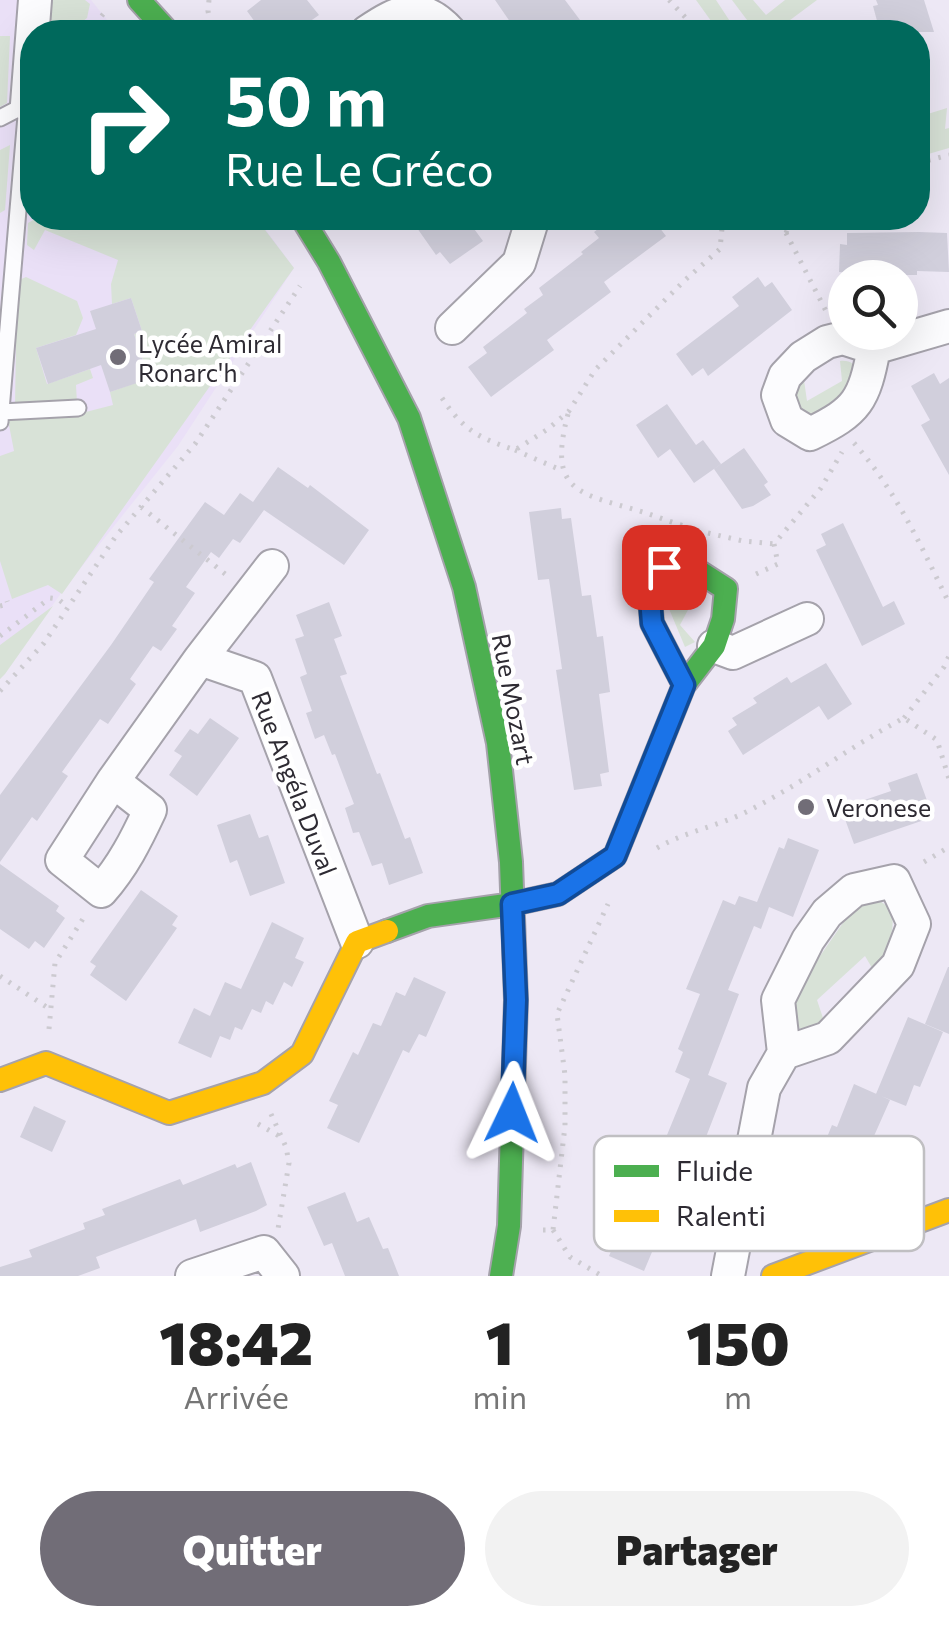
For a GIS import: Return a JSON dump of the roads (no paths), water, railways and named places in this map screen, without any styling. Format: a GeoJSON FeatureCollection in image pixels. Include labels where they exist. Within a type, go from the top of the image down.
{"type":"FeatureCollection","features":[{"type":"Feature","properties":{"kind":"street"},"geometry":{"type":"LineString","coordinates":[[139,0],[157,20]]}},
{"type":"Feature","properties":{"kind":"street"},"geometry":{"type":"LineString","coordinates":[[386,20],[392,15],[419,10],[440,20]]}},
{"type":"Feature","properties":{"kind":"street"},"geometry":{"type":"LineString","coordinates":[[13,111],[20,76]]}},
{"type":"Feature","properties":{"kind":"street","name":"Rue Mozart"},"geometry":{"type":"LineString","coordinates":[[309,230],[408,418],[464,587],[498,743],[512,862],[516,1000],[509,1226],[500,1276]]}},
{"type":"Feature","properties":{"kind":"street"},"geometry":{"type":"LineString","coordinates":[[452,328],[519,262],[530,230]]}},
{"type":"Feature","properties":{"kind":"street"},"geometry":{"type":"LineString","coordinates":[[918,335],[949,326]]}},
{"type":"Feature","properties":{"kind":"street"},"geometry":{"type":"LineString","coordinates":[[843,338],[874,348],[867,386],[844,418],[810,434],[787,420],[778,395],[785,376],[803,357],[826,342],[843,338]]}},
{"type":"Feature","properties":{"kind":"street"},"geometry":{"type":"LineString","coordinates":[[0,1080],[46,1063],[170,1113],[263,1082],[302,1054],[357,942],[428,916],[558,894],[615,856],[684,685],[714,646],[723,619],[726,589],[687,564],[664,567],[649,586],[652,623],[684,685]]}},
{"type":"Feature","properties":{"kind":"street"},"geometry":{"type":"LineString","coordinates":[[113,782],[150,810],[132,850],[102,891],[62,860],[113,782],[200,660],[272,566]]}},
{"type":"Feature","properties":{"kind":"street"},"geometry":{"type":"LineString","coordinates":[[714,646],[733,652],[808,618]]}},
{"type":"Feature","properties":{"kind":"street","name":"Rue Angéla Duval"},"geometry":{"type":"LineString","coordinates":[[200,660],[255,678],[357,942]]}},
{"type":"Feature","properties":{"kind":"street"},"geometry":{"type":"LineString","coordinates":[[755,1136],[764,1088],[784,1053],[778,1000],[808,940],[826,912],[854,890],[894,881],[914,924],[898,965],[828,1038],[784,1053]]}},
{"type":"Feature","properties":{"kind":"street"},"geometry":{"type":"LineString","coordinates":[[924,1219],[949,1210]]}},
{"type":"Feature","properties":{"kind":"street","name":"Rue Mozart"},"geometry":{"type":"LineString","coordinates":[[509,1226],[526,1276]]}},
{"type":"Feature","properties":{"kind":"street"},"geometry":{"type":"LineString","coordinates":[[728,1276],[733,1251]]}},
{"type":"Feature","properties":{"kind":"street"},"geometry":{"type":"LineString","coordinates":[[773,1276],[840,1251]]}},
{"type":"Feature","properties":{"kind":"street"},"geometry":{"type":"LineString","coordinates":[[192,1276],[273,1264]]}},
{"type":"Feature","properties":{"kind":"lane"},"geometry":{"type":"LineString","coordinates":[[0,422],[13,111]]}},
{"type":"Feature","properties":{"kind":"lane"},"geometry":{"type":"LineString","coordinates":[[1,412],[78,408]]}},
{"type":"Feature","properties":{"kind":"place","name":"Lycée Amiral Ronarc'h"},"geometry":{"type":"Point","coordinates":[118,357]}},
{"type":"Feature","properties":{"kind":"place","name":"Veronese"},"geometry":{"type":"Point","coordinates":[806,807]}}]}
